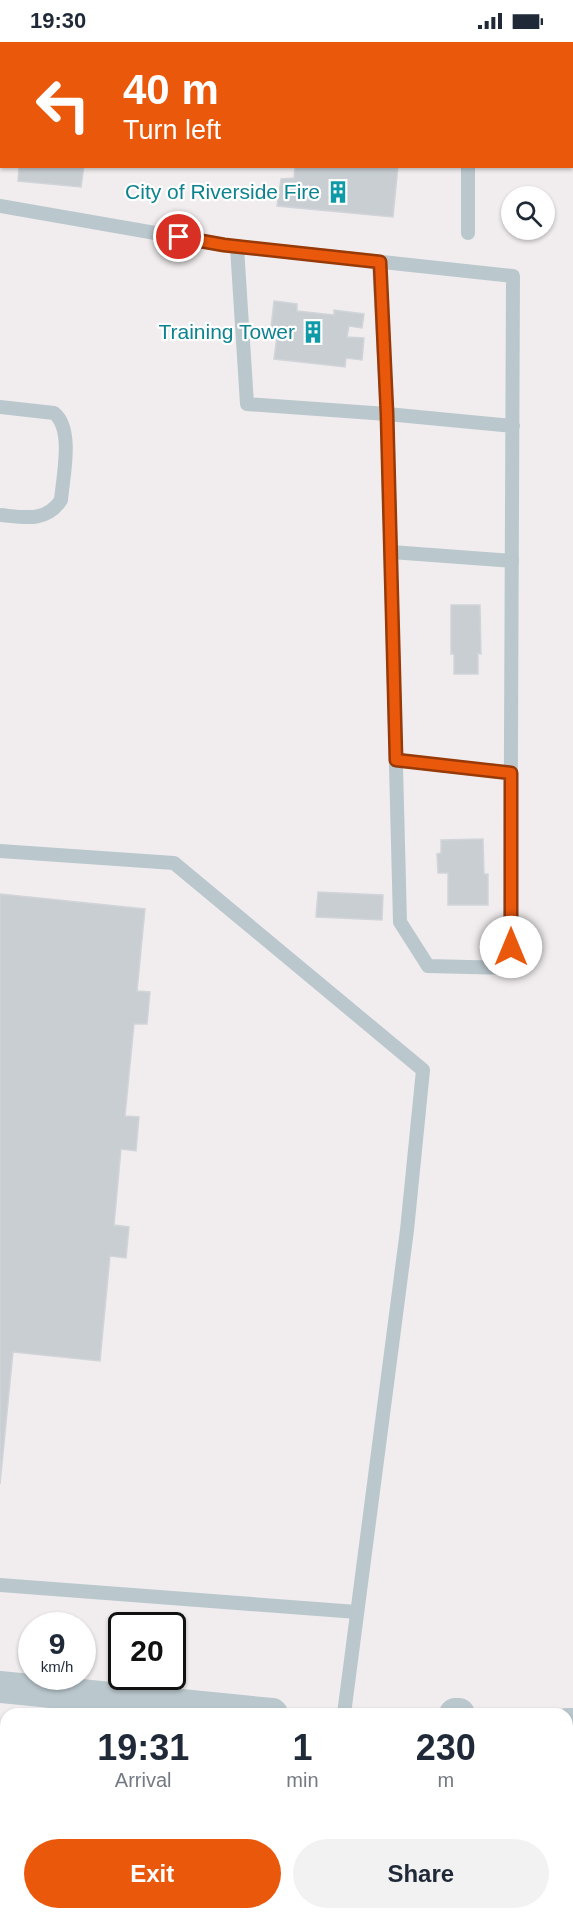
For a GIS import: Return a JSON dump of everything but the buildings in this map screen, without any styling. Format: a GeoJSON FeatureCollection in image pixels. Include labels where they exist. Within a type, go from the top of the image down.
{"type":"FeatureCollection","features":[{"type":"Feature","properties":{"kind":"street"},"geometry":{"type":"LineString","coordinates":[[0,1687],[212,1708]]}},
{"type":"Feature","properties":{"kind":"lane"},"geometry":{"type":"LineString","coordinates":[[468,168],[468,233]]}},
{"type":"Feature","properties":{"kind":"lane"},"geometry":{"type":"LineString","coordinates":[[0,206],[237,247],[380,262],[513,276],[510,968],[428,966],[400,922],[387,414],[380,262]]}},
{"type":"Feature","properties":{"kind":"lane"},"geometry":{"type":"LineString","coordinates":[[237,247],[247,404],[513,426]]}},
{"type":"Feature","properties":{"kind":"lane"},"geometry":{"type":"LineString","coordinates":[[0,407],[54,413],[60,418],[66,432],[61,500],[57,507],[47,514],[33,518],[0,515]]}},
{"type":"Feature","properties":{"kind":"lane"},"geometry":{"type":"LineString","coordinates":[[391,552],[512,561]]}},
{"type":"Feature","properties":{"kind":"lane"},"geometry":{"type":"LineString","coordinates":[[396,760],[511,773]]}},
{"type":"Feature","properties":{"kind":"lane"},"geometry":{"type":"LineString","coordinates":[[0,851],[174,863],[423,1070],[407,1230],[345,1708]]}},
{"type":"Feature","properties":{"kind":"lane"},"geometry":{"type":"LineString","coordinates":[[0,1585],[357,1612]]}},
{"type":"Feature","properties":{"kind":"place","name":"City of Riverside Fire"},"geometry":{"type":"Point","coordinates":[338,192]}},
{"type":"Feature","properties":{"kind":"place","name":"Training Tower"},"geometry":{"type":"Point","coordinates":[313,332]}},
{"type":"Feature","properties":{"kind":"route"},"geometry":{"type":"LineString","coordinates":[[179,237],[224,245],[380,262],[387,414],[396,760],[511,773],[511,947]]}}]}
